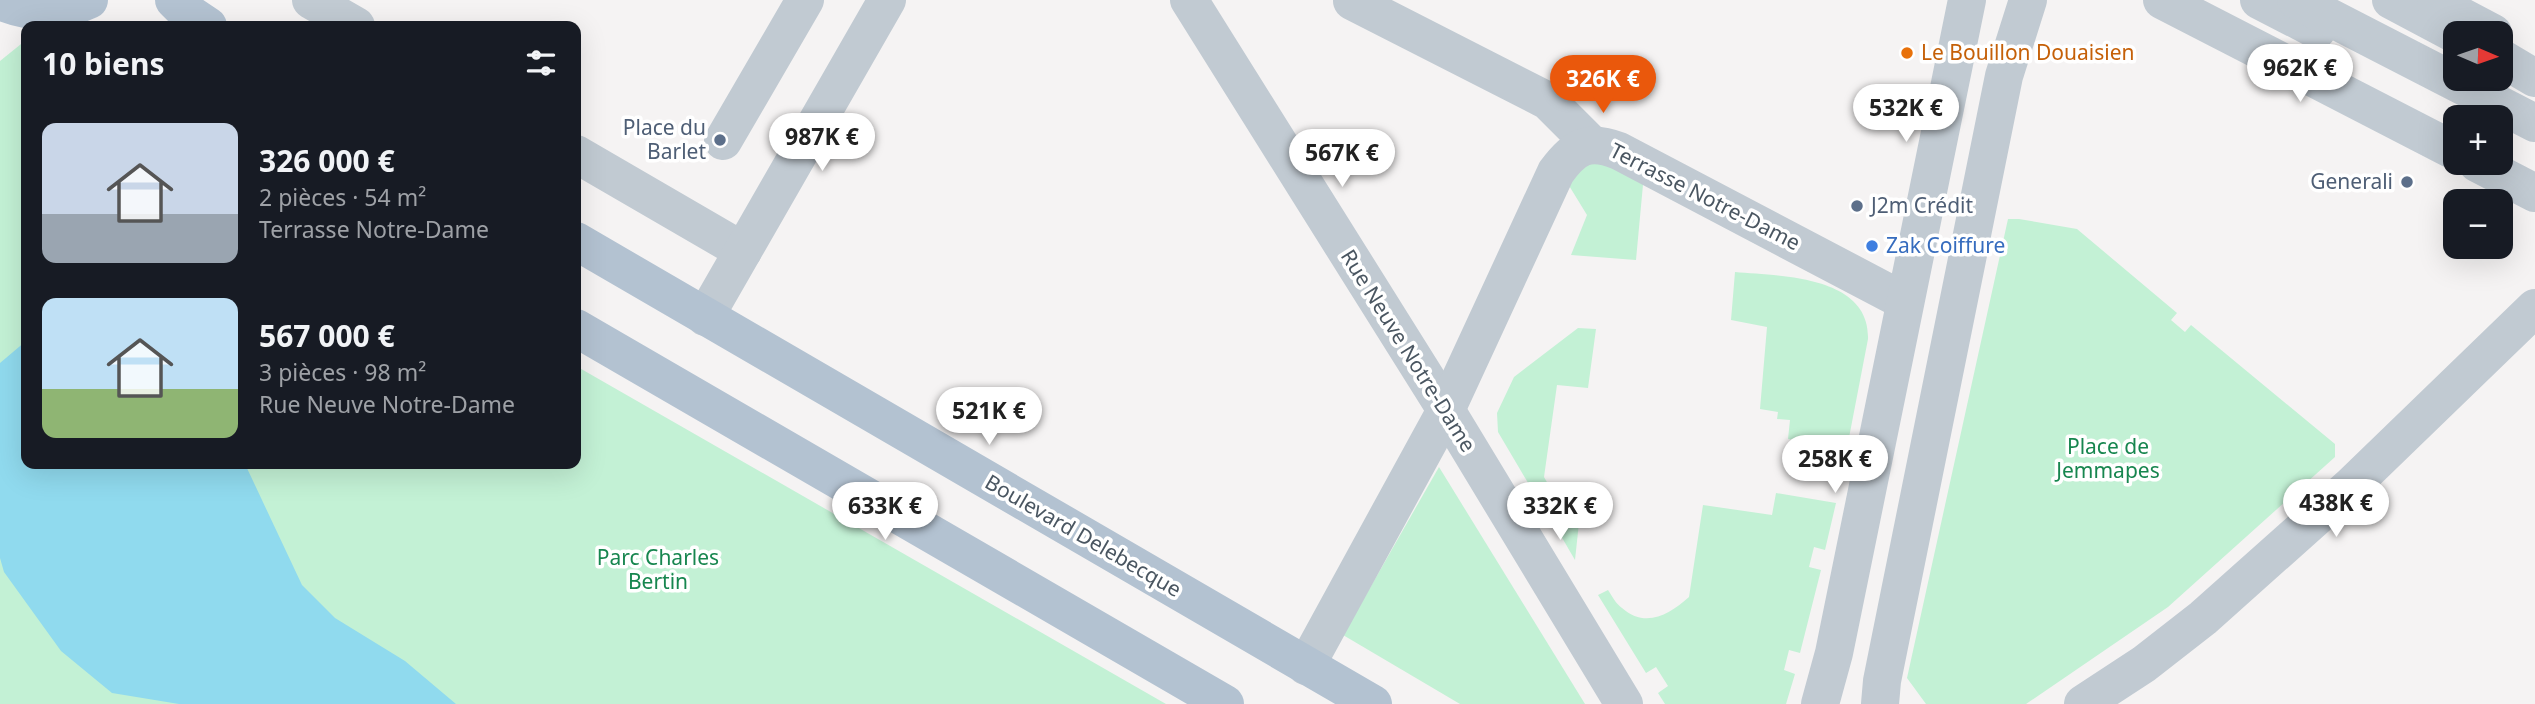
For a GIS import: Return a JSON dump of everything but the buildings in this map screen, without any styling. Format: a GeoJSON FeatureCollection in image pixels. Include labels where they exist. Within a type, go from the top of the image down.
{"type":"FeatureCollection","features":[{"type":"Feature","properties":{"kind":"main road"},"geometry":{"type":"LineString","coordinates":[[30,14],[72,7],[89,0]]}},
{"type":"Feature","properties":{"kind":"main road"},"geometry":{"type":"LineString","coordinates":[[174,0],[200,21]]}},
{"type":"Feature","properties":{"kind":"main road","name":"Boulevard Delebecque"},"geometry":{"type":"LineString","coordinates":[[581,245],[1373,704]]}},
{"type":"Feature","properties":{"kind":"main road"},"geometry":{"type":"LineString","coordinates":[[581,331],[1225,704]]}},
{"type":"Feature","properties":{"kind":"street"},"geometry":{"type":"LineString","coordinates":[[311,0],[347,21]]}},
{"type":"Feature","properties":{"kind":"street"},"geometry":{"type":"LineString","coordinates":[[723,141],[805,0]]}},
{"type":"Feature","properties":{"kind":"street"},"geometry":{"type":"LineString","coordinates":[[705,317],[887,0]]}},
{"type":"Feature","properties":{"kind":"street","name":"Rue Neuve Notre-Dame"},"geometry":{"type":"LineString","coordinates":[[1189,0],[1446,410],[1624,704]]}},
{"type":"Feature","properties":{"kind":"street"},"geometry":{"type":"LineString","coordinates":[[1820,704],[1834,653],[1967,0]]}},
{"type":"Feature","properties":{"kind":"street"},"geometry":{"type":"LineString","coordinates":[[1844,704],[1983,0]]}},
{"type":"Feature","properties":{"kind":"street"},"geometry":{"type":"LineString","coordinates":[[1858,704],[2001,0]]}},
{"type":"Feature","properties":{"kind":"street"},"geometry":{"type":"LineString","coordinates":[[1880,704],[1882,681],[2004,76],[2028,0]]}},
{"type":"Feature","properties":{"kind":"street"},"geometry":{"type":"LineString","coordinates":[[2259,0],[2464,105]]}},
{"type":"Feature","properties":{"kind":"street"},"geometry":{"type":"LineString","coordinates":[[2296,0],[2535,123]]}},
{"type":"Feature","properties":{"kind":"street"},"geometry":{"type":"LineString","coordinates":[[2392,0],[2443,28]]}},
{"type":"Feature","properties":{"kind":"street"},"geometry":{"type":"LineString","coordinates":[[2431,0],[2470,21]]}},
{"type":"Feature","properties":{"kind":"street"},"geometry":{"type":"LineString","coordinates":[[1352,1],[1548,101],[1591,144]]}},
{"type":"Feature","properties":{"kind":"street"},"geometry":{"type":"LineString","coordinates":[[2167,1],[2443,145]]}},
{"type":"Feature","properties":{"kind":"street"},"geometry":{"type":"LineString","coordinates":[[2513,44],[2535,56]]}},
{"type":"Feature","properties":{"kind":"street"},"geometry":{"type":"LineString","coordinates":[[2513,65],[2535,78]]}},
{"type":"Feature","properties":{"kind":"street"},"geometry":{"type":"LineString","coordinates":[[2513,130],[2535,142]]}},
{"type":"Feature","properties":{"kind":"street","name":"Terrasse Notre-Dame"},"geometry":{"type":"LineString","coordinates":[[1307,666],[1446,410],[1556,172],[1579,148],[1591,144],[1604,145],[1619,151],[1904,301]]}},
{"type":"Feature","properties":{"kind":"street"},"geometry":{"type":"LineString","coordinates":[[581,157],[743,251]]}},
{"type":"Feature","properties":{"kind":"street"},"geometry":{"type":"LineString","coordinates":[[2500,175],[2535,193]]}},
{"type":"Feature","properties":{"kind":"street"},"geometry":{"type":"LineString","coordinates":[[2083,704],[2144,664],[2203,618],[2352,485],[2535,308]]}},
{"type":"Feature","properties":{"kind":"green space","name":"Parc Charles Bertin"},"geometry":{"type":"Polygon","coordinates":[[[21,44],[21,469],[581,469],[581,369],[1166,704],[0,704],[0,61],[21,44]]]}},
{"type":"Feature","properties":{"kind":"green space"},"geometry":{"type":"Polygon","coordinates":[[[1594,157],[1644,174],[1636,260],[1571,255],[1587,215],[1568,184],[1594,157]]]}},
{"type":"Feature","properties":{"kind":"green space","name":"Place de Jemmapes"},"geometry":{"type":"Polygon","coordinates":[[[2008,219],[2077,229],[2177,313],[2171,320],[2185,332],[2191,325],[2335,444],[2335,457],[2168,607],[2026,704],[1926,704],[1907,678],[2008,219]]]}},
{"type":"Feature","properties":{"kind":"green space"},"geometry":{"type":"Polygon","coordinates":[[[1735,272],[1775,275],[1819,283],[1854,302],[1865,318],[1868,339],[1847,448],[1788,439],[1790,420],[1777,419],[1778,412],[1760,409],[1767,327],[1731,320],[1735,272]]]}},
{"type":"Feature","properties":{"kind":"green space"},"geometry":{"type":"Polygon","coordinates":[[[1578,328],[1596,329],[1588,388],[1557,385],[1544,477],[1548,484],[1534,493],[1498,432],[1497,413],[1514,377],[1578,328]]]}},
{"type":"Feature","properties":{"kind":"green space"},"geometry":{"type":"Polygon","coordinates":[[[1439,467],[1585,704],[1460,704],[1343,635],[1439,467]]]}},
{"type":"Feature","properties":{"kind":"green space"},"geometry":{"type":"Polygon","coordinates":[[[1561,493],[1582,495],[1575,560],[1543,505],[1561,493]]]}},
{"type":"Feature","properties":{"kind":"green space"},"geometry":{"type":"Polygon","coordinates":[[[1776,493],[1836,503],[1825,550],[1814,547],[1809,567],[1821,570],[1800,653],[1789,650],[1784,670],[1795,674],[1786,704],[1665,704],[1658,693],[1668,686],[1656,667],[1646,673],[1598,595],[1608,590],[1620,606],[1640,618],[1657,617],[1674,609],[1689,597],[1703,505],[1772,515],[1776,493]]]}},
{"type":"Feature","properties":{"kind":"water"},"geometry":{"type":"Polygon","coordinates":[[[21,345],[21,469],[247,469],[302,585],[335,618],[405,661],[456,704],[179,704],[112,693],[61,651],[4,572],[0,558],[0,363],[21,345]]]}},
{"type":"Feature","properties":{"kind":"place","name":"Le Bouillon Douaisien"},"geometry":{"type":"Point","coordinates":[1907,53]}},
{"type":"Feature","properties":{"kind":"place","name":"Place du Barlet"},"geometry":{"type":"Point","coordinates":[720,140]}},
{"type":"Feature","properties":{"kind":"place","name":"Generali"},"geometry":{"type":"Point","coordinates":[2407,182]}},
{"type":"Feature","properties":{"kind":"place","name":"J2m Crédit"},"geometry":{"type":"Point","coordinates":[1857,206]}},
{"type":"Feature","properties":{"kind":"place","name":"Zak Coiffure"},"geometry":{"type":"Point","coordinates":[1872,246]}}]}
